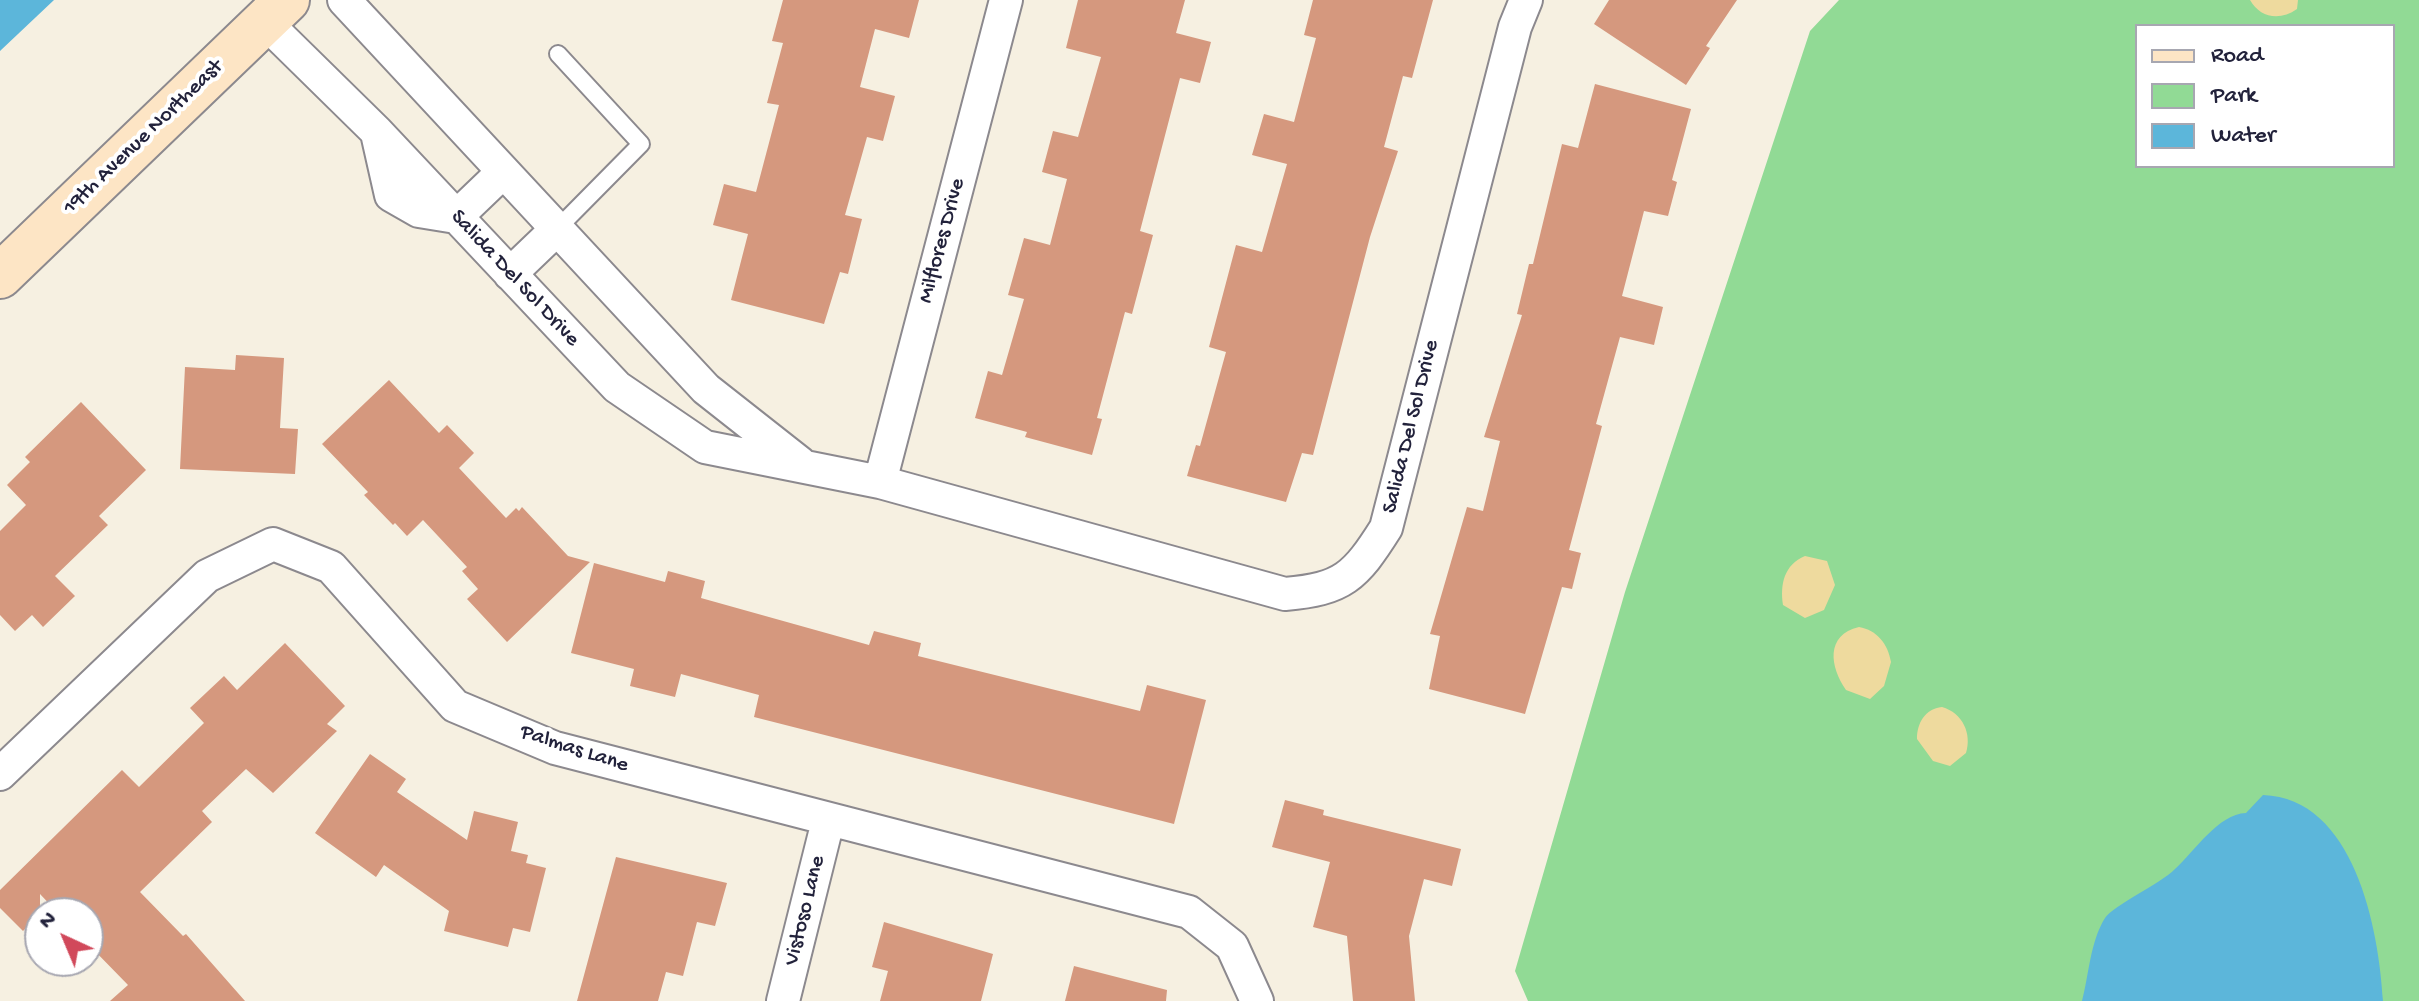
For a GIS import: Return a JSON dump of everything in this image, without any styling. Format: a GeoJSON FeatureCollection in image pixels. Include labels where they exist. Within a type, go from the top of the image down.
{"type":"FeatureCollection","features":[{"type":"Feature","properties":{"kind":"street","name":"Salida Del Sol Drive"},"geometry":{"type":"LineString","coordinates":[[344,0],[706,389],[805,467]]}},
{"type":"Feature","properties":{"kind":"street","name":"Milflores Drive"},"geometry":{"type":"LineString","coordinates":[[880,482],[1006,0]]}},
{"type":"Feature","properties":{"kind":"street","name":"Salida Del Sol Drive"},"geometry":{"type":"LineString","coordinates":[[456,217],[617,387],[705,447],[880,482],[1285,594],[1323,591],[1347,578],[1368,556],[1386,528],[1515,27],[1526,0]]}},
{"type":"Feature","properties":{"kind":"street"},"geometry":{"type":"LineString","coordinates":[[276,11],[377,132],[391,195],[419,211],[456,217],[503,172]]}},
{"type":"Feature","properties":{"kind":"street","name":"19th Avenue Northeast"},"geometry":{"type":"LineString","coordinates":[[0,276],[276,11]]}},
{"type":"Feature","properties":{"kind":"street"},"geometry":{"type":"LineString","coordinates":[[510,274],[557,229]]}},
{"type":"Feature","properties":{"kind":"street","name":"Palmas Lane"},"geometry":{"type":"LineString","coordinates":[[0,774],[207,576],[273,544],[331,567],[455,706],[555,748],[1189,912],[1232,946],[1257,1001]]}},
{"type":"Feature","properties":{"kind":"street","name":"Vistoso Lane"},"geometry":{"type":"LineString","coordinates":[[783,1001],[828,821]]}},
{"type":"Feature","properties":{"kind":"lane"},"geometry":{"type":"LineString","coordinates":[[557,229],[641,144],[558,54]]}},
{"type":"Feature","properties":{"kind":"green space"},"geometry":{"type":"Polygon","coordinates":[[[1839,0],[2419,0],[2419,1001],[1528,1001],[1515,971],[1625,592],[1810,31],[1839,0]]]}},
{"type":"Feature","properties":{"kind":"sand"},"geometry":{"type":"Polygon","coordinates":[[[2250,0],[2298,0],[2297,9],[2291,13],[2271,16],[2259,11],[2250,0]]]}},
{"type":"Feature","properties":{"kind":"sand"},"geometry":{"type":"Polygon","coordinates":[[[1805,556],[1827,561],[1835,585],[1824,610],[1805,618],[1783,605],[1782,590],[1792,564],[1805,556]]]}},
{"type":"Feature","properties":{"kind":"sand"},"geometry":{"type":"Polygon","coordinates":[[[1859,627],[1881,639],[1891,662],[1884,686],[1870,699],[1846,690],[1834,662],[1840,637],[1859,627]]]}},
{"type":"Feature","properties":{"kind":"sand"},"geometry":{"type":"Polygon","coordinates":[[[1942,707],[1960,719],[1968,739],[1966,753],[1950,766],[1933,761],[1917,739],[1923,718],[1942,707]]]}},
{"type":"Feature","properties":{"kind":"water"},"geometry":{"type":"Polygon","coordinates":[[[0,0],[54,0],[0,51],[0,0]]]}},
{"type":"Feature","properties":{"kind":"water"},"geometry":{"type":"Polygon","coordinates":[[[2263,795],[2294,802],[2320,818],[2340,842],[2356,872],[2367,905],[2375,938],[2383,1001],[2082,1001],[2093,948],[2105,918],[2168,875],[2217,826],[2246,813],[2263,795]]]}},
{"type":"Feature","properties":{"kind":"building"},"geometry":{"type":"Polygon","coordinates":[[[783,0],[919,0],[909,38],[875,29],[860,87],[895,96],[883,141],[867,137],[845,215],[862,219],[848,274],[840,272],[824,324],[731,300],[748,234],[713,225],[724,184],[756,192],[779,105],[767,103],[783,43],[772,41],[783,0]]]}},
{"type":"Feature","properties":{"kind":"building"},"geometry":{"type":"Polygon","coordinates":[[[1078,0],[1185,0],[1176,33],[1211,42],[1200,83],[1180,78],[1140,231],[1153,235],[1132,314],[1125,312],[1097,418],[1102,419],[1092,455],[1025,437],[1027,432],[975,418],[988,371],[1002,375],[1024,299],[1008,295],[1024,238],[1050,245],[1067,179],[1042,172],[1053,131],[1078,137],[1101,57],[1066,48],[1078,0]]]}},
{"type":"Feature","properties":{"kind":"building"},"geometry":{"type":"Polygon","coordinates":[[[1313,0],[1433,0],[1412,78],[1403,76],[1384,147],[1398,151],[1370,237],[1313,455],[1302,453],[1286,502],[1187,476],[1196,445],[1200,446],[1226,352],[1209,347],[1236,245],[1262,252],[1287,164],[1252,155],[1264,114],[1294,122],[1316,38],[1304,35],[1313,0]]]}},
{"type":"Feature","properties":{"kind":"building"},"geometry":{"type":"Polygon","coordinates":[[[1609,0],[1737,0],[1706,46],[1710,48],[1686,85],[1594,24],[1609,0]]]}},
{"type":"Feature","properties":{"kind":"building"},"geometry":{"type":"Polygon","coordinates":[[[1595,84],[1691,109],[1672,180],[1677,182],[1668,216],[1644,211],[1622,296],[1663,307],[1654,345],[1620,337],[1596,424],[1602,426],[1569,550],[1581,553],[1572,589],[1562,587],[1525,714],[1429,689],[1440,636],[1430,634],[1467,507],[1483,511],[1500,441],[1484,437],[1522,315],[1517,314],[1529,264],[1533,264],[1562,144],[1578,148],[1595,84]]]}},
{"type":"Feature","properties":{"kind":"building"},"geometry":{"type":"Polygon","coordinates":[[[236,355],[284,358],[280,428],[298,429],[295,474],[180,469],[185,367],[235,370],[236,355]]]}},
{"type":"Feature","properties":{"kind":"building"},"geometry":{"type":"Polygon","coordinates":[[[389,380],[439,433],[447,425],[474,453],[459,468],[506,518],[516,508],[519,511],[522,507],[568,556],[590,562],[507,642],[467,599],[478,589],[462,571],[467,567],[423,520],[407,536],[395,523],[393,525],[364,495],[368,492],[322,444],[389,380]]]}},
{"type":"Feature","properties":{"kind":"building"},"geometry":{"type":"Polygon","coordinates":[[[81,402],[146,470],[99,516],[108,525],[55,576],[75,596],[43,627],[32,615],[15,631],[0,615],[0,531],[26,505],[7,485],[30,462],[25,457],[81,402]]]}},
{"type":"Feature","properties":{"kind":"building"},"geometry":{"type":"Polygon","coordinates":[[[594,563],[665,582],[668,571],[705,581],[701,598],[869,645],[874,631],[921,643],[918,656],[1140,711],[1147,685],[1206,700],[1174,824],[754,717],[759,695],[681,674],[675,697],[630,686],[634,669],[571,653],[594,563]]]}},
{"type":"Feature","properties":{"kind":"building"},"geometry":{"type":"Polygon","coordinates":[[[285,643],[345,706],[327,724],[337,731],[273,793],[246,769],[202,811],[212,822],[140,892],[183,936],[186,934],[245,1001],[110,1001],[128,985],[104,960],[104,897],[43,897],[40,894],[40,897],[24,897],[23,931],[0,908],[0,890],[122,770],[139,787],[204,723],[190,708],[224,676],[237,690],[285,643]]]}},
{"type":"Feature","properties":{"kind":"building"},"geometry":{"type":"Polygon","coordinates":[[[370,754],[406,779],[397,792],[467,840],[474,811],[518,822],[511,851],[528,855],[526,863],[546,868],[530,932],[513,928],[508,947],[444,931],[449,911],[384,865],[376,877],[315,833],[370,754]]]}},
{"type":"Feature","properties":{"kind":"building"},"geometry":{"type":"Polygon","coordinates":[[[1285,800],[1324,810],[1323,815],[1461,849],[1452,886],[1424,879],[1409,936],[1415,1001],[1353,1001],[1347,936],[1313,927],[1330,862],[1272,847],[1285,800]]]}},
{"type":"Feature","properties":{"kind":"building"},"geometry":{"type":"Polygon","coordinates":[[[616,857],[727,883],[715,926],[697,922],[683,976],[666,972],[658,1001],[577,1001],[616,857]]]}},
{"type":"Feature","properties":{"kind":"building"},"geometry":{"type":"Polygon","coordinates":[[[884,922],[993,954],[981,1001],[880,1001],[888,971],[872,967],[884,922]]]}},
{"type":"Feature","properties":{"kind":"building"},"geometry":{"type":"Polygon","coordinates":[[[1074,966],[1167,990],[1166,1001],[1065,1001],[1074,966]]]}}]}
